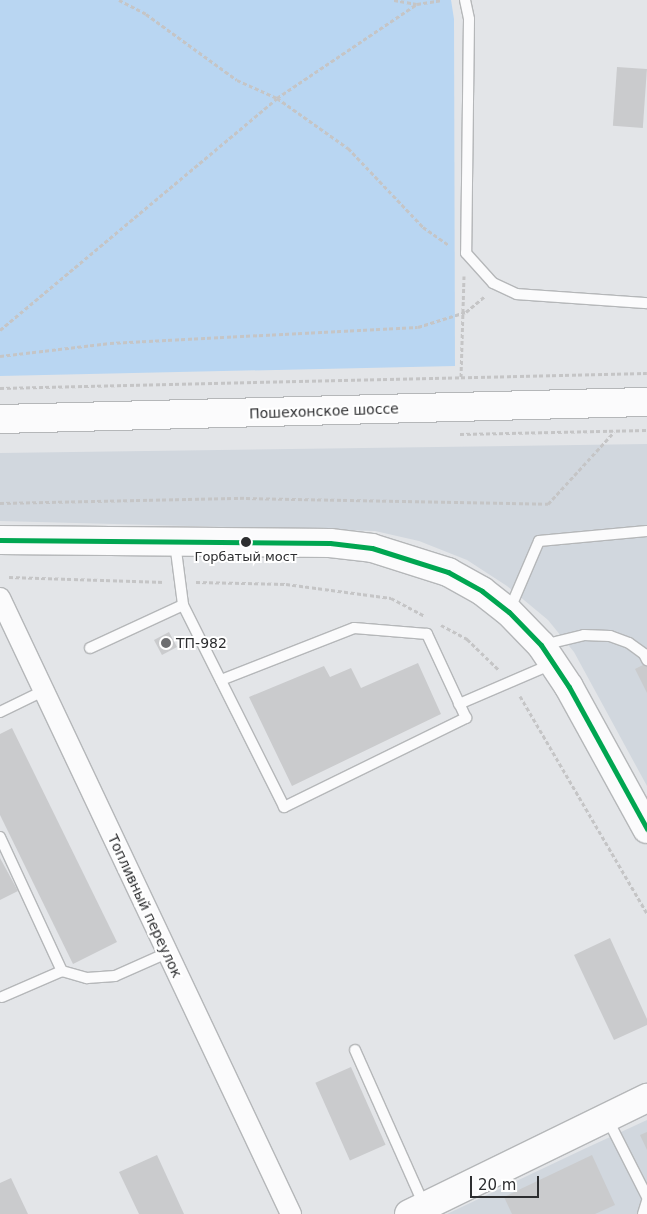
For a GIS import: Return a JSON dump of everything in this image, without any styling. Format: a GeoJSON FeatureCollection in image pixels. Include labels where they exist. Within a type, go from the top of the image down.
{"type":"FeatureCollection","features":[{"type":"Feature","properties":{"kind":"main road","name":"Пошехонское шоссе"},"geometry":{"type":"LineString","coordinates":[[0,419],[647,402]]}},
{"type":"Feature","properties":{"kind":"main road"},"geometry":{"type":"LineString","coordinates":[[0,540],[330,543],[372,548],[448,572],[482,591],[509,612],[547,654],[569,687],[647,828]]}},
{"type":"Feature","properties":{"kind":"main road"},"geometry":{"type":"LineString","coordinates":[[417,1210],[647,1098]]}},
{"type":"Feature","properties":{"kind":"street","name":"Топливный переулок"},"geometry":{"type":"LineString","coordinates":[[0,598],[291,1214]]}},
{"type":"Feature","properties":{"kind":"lane"},"geometry":{"type":"LineString","coordinates":[[465,0],[469,19],[466,253],[492,283],[517,294],[647,303]]}},
{"type":"Feature","properties":{"kind":"lane"},"geometry":{"type":"LineString","coordinates":[[509,612],[539,541],[647,531]]}},
{"type":"Feature","properties":{"kind":"lane"},"geometry":{"type":"LineString","coordinates":[[175,542],[183,605],[284,808],[466,718],[427,634],[354,628],[221,680]]}},
{"type":"Feature","properties":{"kind":"lane"},"geometry":{"type":"LineString","coordinates":[[90,648],[183,605]]}},
{"type":"Feature","properties":{"kind":"lane"},"geometry":{"type":"LineString","coordinates":[[459,704],[512,681],[547,654],[584,635],[610,636],[629,643],[644,654],[647,660]]}},
{"type":"Feature","properties":{"kind":"lane"},"geometry":{"type":"LineString","coordinates":[[0,712],[43,691]]}},
{"type":"Feature","properties":{"kind":"lane"},"geometry":{"type":"LineString","coordinates":[[0,836],[62,971]]}},
{"type":"Feature","properties":{"kind":"lane"},"geometry":{"type":"LineString","coordinates":[[2,997],[62,971],[87,978],[115,976],[167,953]]}},
{"type":"Feature","properties":{"kind":"lane"},"geometry":{"type":"LineString","coordinates":[[356,1050],[417,1210]]}},
{"type":"Feature","properties":{"kind":"lane"},"geometry":{"type":"LineString","coordinates":[[607,1118],[647,1197]]}},
{"type":"Feature","properties":{"kind":"lane"},"geometry":{"type":"LineString","coordinates":[[643,1214],[647,1201]]}},
{"type":"Feature","properties":{"kind":"path"},"geometry":{"type":"LineString","coordinates":[[119,0],[146,14],[237,80],[277,98],[348,148],[423,227],[443,242],[466,253]]}},
{"type":"Feature","properties":{"kind":"path"},"geometry":{"type":"LineString","coordinates":[[394,0],[417,4],[443,0]]}},
{"type":"Feature","properties":{"kind":"path"},"geometry":{"type":"LineString","coordinates":[[0,330],[277,98],[417,4]]}},
{"type":"Feature","properties":{"kind":"path"},"geometry":{"type":"LineString","coordinates":[[461,377],[464,280]]}},
{"type":"Feature","properties":{"kind":"path"},"geometry":{"type":"LineString","coordinates":[[0,356],[110,343],[418,327],[463,313],[479,304],[492,283]]}},
{"type":"Feature","properties":{"kind":"path"},"geometry":{"type":"LineString","coordinates":[[0,388],[647,373]]}},
{"type":"Feature","properties":{"kind":"path"},"geometry":{"type":"LineString","coordinates":[[0,504],[246,498],[548,504],[614,431]]}},
{"type":"Feature","properties":{"kind":"path"},"geometry":{"type":"LineString","coordinates":[[0,576],[24,579],[286,584],[391,598],[467,639],[512,681],[647,913]]}},
{"type":"Feature","properties":{"kind":"shaded area"},"geometry":{"type":"Polygon","coordinates":[[[0,0],[451,0],[454,19],[455,366],[0,376],[0,0]]]}},
{"type":"Feature","properties":{"kind":"shaded area"},"geometry":{"type":"Polygon","coordinates":[[[647,444],[647,786],[574,652],[548,620],[507,586],[467,560],[419,541],[375,531],[0,521],[0,453],[647,444]]]}},
{"type":"Feature","properties":{"kind":"shaded area"},"geometry":{"type":"Polygon","coordinates":[[[647,1120],[647,1214],[447,1214],[584,1149],[647,1120]]]}},
{"type":"Feature","properties":{"kind":"building"},"geometry":{"type":"Polygon","coordinates":[[[617,67],[647,69],[643,128],[613,126],[617,67]]]}},
{"type":"Feature","properties":{"kind":"building","name":"ТП-982"},"geometry":{"type":"Polygon","coordinates":[[[169,632],[177,647],[162,655],[154,640],[169,632]]]}},
{"type":"Feature","properties":{"kind":"building"},"geometry":{"type":"Polygon","coordinates":[[[418,663],[441,714],[292,786],[249,697],[324,666],[330,677],[351,668],[361,688],[418,663]]]}},
{"type":"Feature","properties":{"kind":"building"},"geometry":{"type":"Polygon","coordinates":[[[647,663],[647,693],[635,669],[647,663]]]}},
{"type":"Feature","properties":{"kind":"building"},"geometry":{"type":"Polygon","coordinates":[[[12,728],[117,942],[73,964],[0,815],[0,734],[12,728]]]}},
{"type":"Feature","properties":{"kind":"building"},"geometry":{"type":"Polygon","coordinates":[[[0,858],[18,891],[0,900],[0,858]]]}},
{"type":"Feature","properties":{"kind":"building"},"geometry":{"type":"Polygon","coordinates":[[[610,938],[647,1019],[647,1025],[614,1040],[574,955],[610,938]]]}},
{"type":"Feature","properties":{"kind":"building"},"geometry":{"type":"Polygon","coordinates":[[[351,1067],[386,1145],[350,1161],[315,1083],[351,1067]]]}},
{"type":"Feature","properties":{"kind":"building"},"geometry":{"type":"Polygon","coordinates":[[[647,1132],[647,1150],[640,1135],[647,1132]]]}},
{"type":"Feature","properties":{"kind":"building"},"geometry":{"type":"Polygon","coordinates":[[[157,1155],[184,1214],[139,1214],[119,1172],[157,1155]]]}},
{"type":"Feature","properties":{"kind":"building"},"geometry":{"type":"Polygon","coordinates":[[[592,1155],[615,1205],[595,1214],[512,1214],[504,1197],[592,1155]]]}},
{"type":"Feature","properties":{"kind":"building"},"geometry":{"type":"Polygon","coordinates":[[[11,1178],[28,1214],[0,1214],[0,1183],[11,1178]]]}},
{"type":"Feature","properties":{"kind":"transit line"},"geometry":{"type":"LineString","coordinates":[[0,540],[330,543],[372,548],[448,572],[482,591],[509,612],[541,645],[569,687],[647,829]]}},
{"type":"Feature","properties":{"kind":"place","name":"Горбатый мост"},"geometry":{"type":"Point","coordinates":[246,542]}},
{"type":"Feature","properties":{"kind":"place","name":"ТП-982"},"geometry":{"type":"Point","coordinates":[166,643]}}]}
